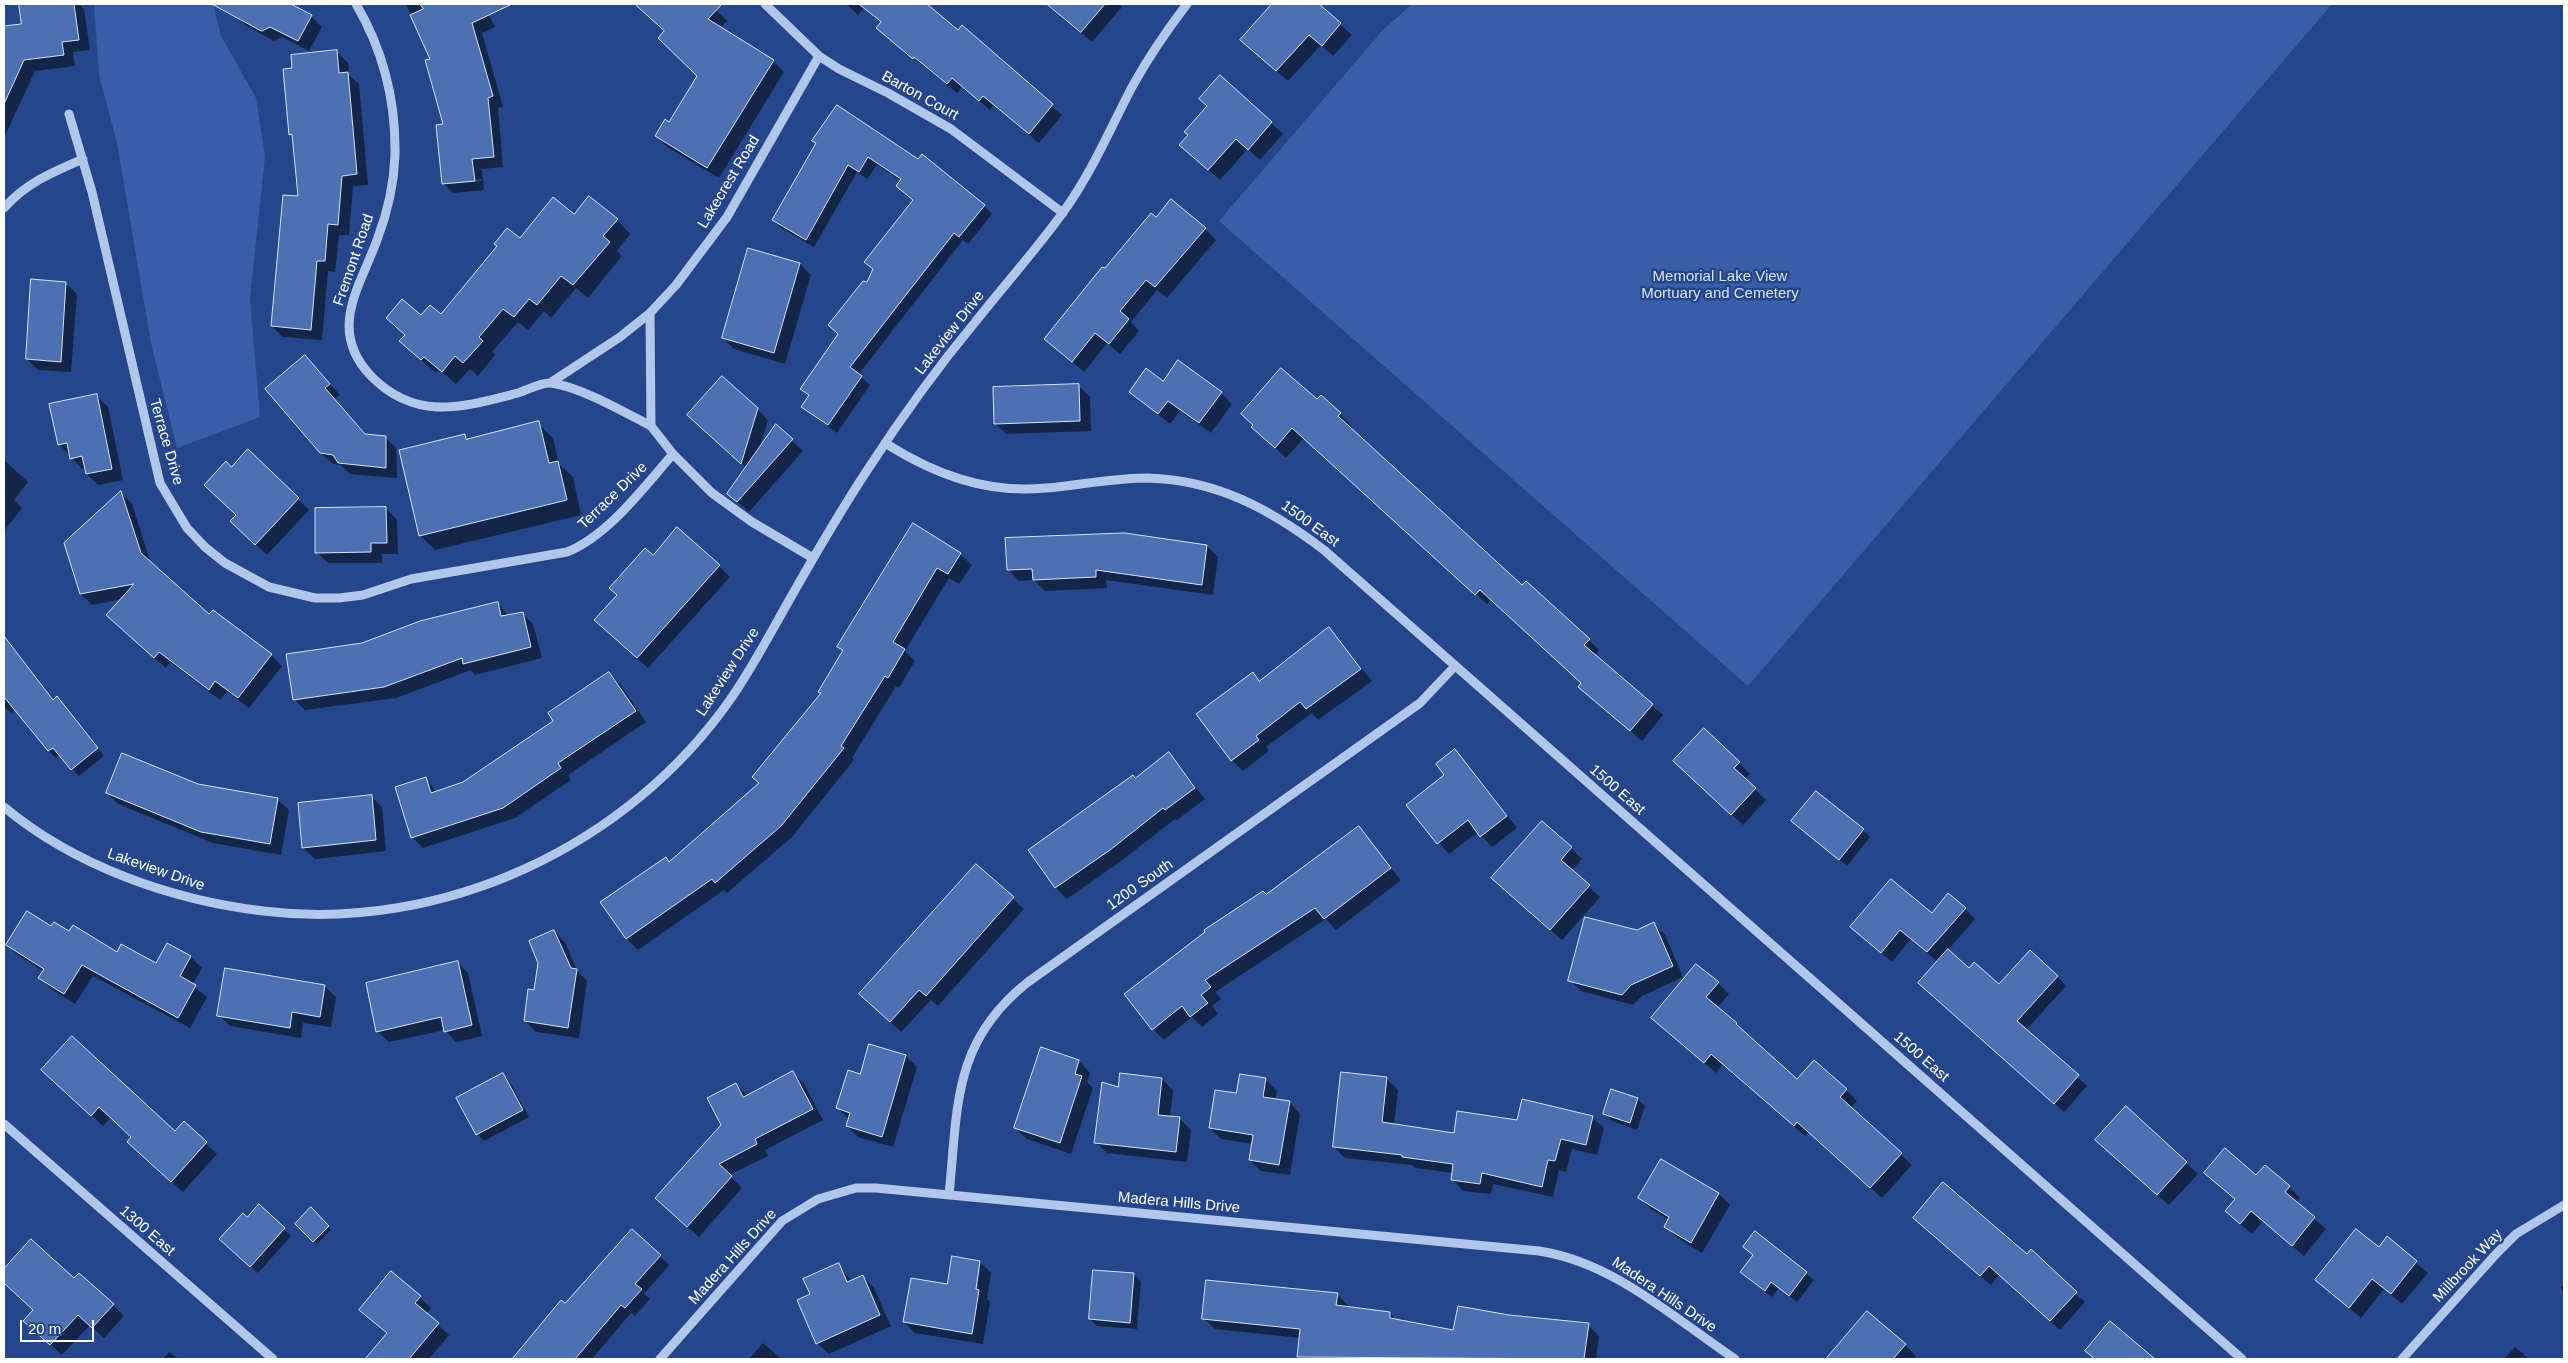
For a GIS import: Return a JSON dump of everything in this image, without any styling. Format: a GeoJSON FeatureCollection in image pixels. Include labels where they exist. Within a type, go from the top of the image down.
{"type":"FeatureCollection","features":[{"type":"Feature","properties":{"kind":"street","name":"Fremont Road"},"geometry":{"type":"LineString","coordinates":[[356,4],[370,29],[387,75],[395,156],[386,211],[378,238],[351,302],[349,321],[351,340],[359,358],[382,386],[416,405],[430,408],[471,405],[550,383]]}},
{"type":"Feature","properties":{"kind":"street","name":"Barton Court"},"geometry":{"type":"LineString","coordinates":[[765,4],[819,56],[839,69],[888,92],[951,129],[1063,213]]}},
{"type":"Feature","properties":{"kind":"street","name":"Lakeview Drive"},"geometry":{"type":"LineString","coordinates":[[4,807],[56,842],[94,863],[177,894],[223,905],[279,913],[342,914],[402,907],[472,889],[542,860],[598,829],[625,810],[670,770],[731,699],[813,558],[885,443],[973,324],[1063,213],[1085,180],[1145,64],[1187,4]]}},
{"type":"Feature","properties":{"kind":"street","name":"Lakecrest Road"},"geometry":{"type":"LineString","coordinates":[[550,383],[620,337],[650,313],[676,285],[727,217],[819,56]]}},
{"type":"Feature","properties":{"kind":"street","name":"Terrace Drive"},"geometry":{"type":"LineString","coordinates":[[69,114],[83,160],[160,483],[187,528],[205,547],[246,576],[269,587],[292,594],[339,598],[363,595],[411,579],[567,552],[580,547],[616,517],[673,454]]}},
{"type":"Feature","properties":{"kind":"street"},"geometry":{"type":"LineString","coordinates":[[4,208],[14,196],[30,184],[83,160]]}},
{"type":"Feature","properties":{"kind":"street"},"geometry":{"type":"LineString","coordinates":[[650,313],[651,426]]}},
{"type":"Feature","properties":{"kind":"street"},"geometry":{"type":"LineString","coordinates":[[550,383],[586,395],[651,426],[693,476],[732,508],[813,558]]}},
{"type":"Feature","properties":{"kind":"street","name":"1500 East"},"geometry":{"type":"LineString","coordinates":[[885,443],[939,473],[991,486],[1018,489],[1045,488],[1089,482],[1148,478],[1181,482],[1241,498],[1269,511],[1324,550],[2242,1359]]}},
{"type":"Feature","properties":{"kind":"street","name":"1200 South"},"geometry":{"type":"LineString","coordinates":[[949,1195],[960,1091],[965,1069],[972,1048],[996,1011],[1028,982],[1420,704],[1455,666]]}},
{"type":"Feature","properties":{"kind":"street","name":"1300 East"},"geometry":{"type":"LineString","coordinates":[[4,1124],[273,1359]]}},
{"type":"Feature","properties":{"kind":"street","name":"Madera Hills Drive"},"geometry":{"type":"LineString","coordinates":[[660,1359],[766,1237],[799,1208],[818,1198],[856,1188],[949,1195],[1529,1250],[1566,1256],[1595,1267],[1621,1281],[1735,1359]]}},
{"type":"Feature","properties":{"kind":"street","name":"Millbrook Way"},"geometry":{"type":"LineString","coordinates":[[2402,1359],[2516,1234],[2564,1204]]}},
{"type":"Feature","properties":{"kind":"green space"},"geometry":{"type":"Polygon","coordinates":[[[94,4],[213,4],[221,36],[256,98],[265,156],[250,299],[260,417],[177,448],[151,343],[117,143],[99,75],[94,4]]]}},
{"type":"Feature","properties":{"kind":"green space","name":"Memorial Lake View Mortuary and Cemetery"},"geometry":{"type":"Polygon","coordinates":[[[1412,4],[2332,4],[1748,686],[1219,221],[1382,31],[1412,4]]]}},
{"type":"Feature","properties":{"kind":"building"},"geometry":{"type":"Polygon","coordinates":[[[19,4],[74,4],[79,40],[62,42],[64,55],[24,60],[4,104],[4,26],[21,24],[19,4]]]}},
{"type":"Feature","properties":{"kind":"building"},"geometry":{"type":"Polygon","coordinates":[[[212,4],[291,4],[312,15],[298,41],[270,27],[262,31],[212,4]]]}},
{"type":"Feature","properties":{"kind":"building"},"geometry":{"type":"Polygon","coordinates":[[[420,4],[512,4],[472,23],[493,96],[488,98],[494,157],[472,159],[475,181],[442,184],[436,125],[443,124],[425,60],[430,59],[410,15],[423,9],[420,4]]]}},
{"type":"Feature","properties":{"kind":"building"},"geometry":{"type":"Polygon","coordinates":[[[635,4],[722,4],[708,19],[774,60],[707,168],[655,136],[665,119],[669,122],[697,76],[658,38],[664,31],[635,4]]]}},
{"type":"Feature","properties":{"kind":"building"},"geometry":{"type":"Polygon","coordinates":[[[859,4],[927,4],[958,30],[962,25],[1053,104],[1029,134],[983,96],[979,101],[952,78],[947,84],[914,57],[913,59],[876,28],[881,22],[859,4]]]}},
{"type":"Feature","properties":{"kind":"building"},"geometry":{"type":"Polygon","coordinates":[[[1047,4],[1105,4],[1081,32],[1047,4]]]}},
{"type":"Feature","properties":{"kind":"building"},"geometry":{"type":"Polygon","coordinates":[[[1272,4],[1319,4],[1341,23],[1322,46],[1309,35],[1276,71],[1240,40],[1272,4]]]}},
{"type":"Feature","properties":{"kind":"building"},"geometry":{"type":"Polygon","coordinates":[[[337,50],[339,73],[348,72],[357,174],[342,176],[338,225],[328,224],[325,261],[317,261],[311,330],[271,326],[283,195],[298,196],[292,134],[289,135],[283,69],[292,68],[291,55],[337,50]]]}},
{"type":"Feature","properties":{"kind":"building"},"geometry":{"type":"Polygon","coordinates":[[[1220,75],[1272,122],[1248,150],[1236,139],[1208,170],[1179,145],[1188,135],[1184,132],[1207,106],[1199,99],[1220,75]]]}},
{"type":"Feature","properties":{"kind":"building"},"geometry":{"type":"Polygon","coordinates":[[[837,105],[918,159],[922,154],[985,205],[959,237],[954,233],[850,367],[862,376],[828,425],[801,407],[809,395],[800,389],[838,334],[828,325],[863,281],[867,282],[873,269],[864,262],[913,200],[896,186],[901,179],[868,157],[859,172],[848,165],[806,240],[772,220],[816,143],[812,141],[837,105]]]}},
{"type":"Feature","properties":{"kind":"building"},"geometry":{"type":"Polygon","coordinates":[[[589,196],[618,219],[603,236],[610,242],[573,285],[561,276],[537,305],[529,299],[514,317],[503,309],[479,337],[483,341],[463,363],[455,356],[442,372],[424,357],[421,360],[399,341],[405,335],[386,318],[402,299],[421,315],[430,305],[441,314],[497,246],[494,244],[507,228],[520,238],[553,197],[574,214],[589,196]]]}},
{"type":"Feature","properties":{"kind":"building"},"geometry":{"type":"Polygon","coordinates":[[[1171,199],[1206,228],[1155,287],[1146,280],[1120,311],[1129,319],[1109,344],[1095,333],[1072,362],[1044,339],[1102,267],[1105,268],[1151,213],[1156,217],[1171,199]]]}},
{"type":"Feature","properties":{"kind":"building"},"geometry":{"type":"Polygon","coordinates":[[[748,248],[800,263],[774,353],[722,338],[748,248]]]}},
{"type":"Feature","properties":{"kind":"building"},"geometry":{"type":"Polygon","coordinates":[[[31,279],[66,282],[61,362],[26,359],[31,279]]]}},
{"type":"Feature","properties":{"kind":"building"},"geometry":{"type":"Polygon","coordinates":[[[305,355],[330,384],[325,388],[365,434],[386,436],[386,468],[338,463],[333,455],[320,453],[265,389],[305,355]]]}},
{"type":"Feature","properties":{"kind":"building"},"geometry":{"type":"Polygon","coordinates":[[[1178,360],[1222,392],[1199,423],[1168,401],[1158,414],[1129,392],[1146,368],[1163,381],[1178,360]]]}},
{"type":"Feature","properties":{"kind":"building"},"geometry":{"type":"Polygon","coordinates":[[[1281,368],[1317,399],[1321,395],[1341,413],[1338,416],[1522,585],[1526,581],[1590,639],[1584,645],[1653,704],[1630,731],[1578,687],[1581,683],[1480,590],[1475,595],[1292,428],[1275,448],[1251,427],[1253,425],[1241,414],[1281,368]]]}},
{"type":"Feature","properties":{"kind":"building"},"geometry":{"type":"Polygon","coordinates":[[[722,376],[758,408],[741,464],[687,415],[722,376]]]}},
{"type":"Feature","properties":{"kind":"building"},"geometry":{"type":"Polygon","coordinates":[[[1079,384],[1080,421],[994,424],[993,387],[1079,384]]]}},
{"type":"Feature","properties":{"kind":"building"},"geometry":{"type":"Polygon","coordinates":[[[97,394],[112,469],[86,474],[82,456],[70,459],[67,443],[58,445],[49,404],[97,394]]]}},
{"type":"Feature","properties":{"kind":"building"},"geometry":{"type":"Polygon","coordinates":[[[539,421],[549,463],[558,461],[567,500],[419,536],[399,450],[465,434],[466,439],[539,421]]]}},
{"type":"Feature","properties":{"kind":"building"},"geometry":{"type":"Polygon","coordinates":[[[776,424],[793,439],[737,502],[727,494],[776,424]]]}},
{"type":"Feature","properties":{"kind":"building"},"geometry":{"type":"Polygon","coordinates":[[[248,449],[299,498],[255,545],[230,521],[236,515],[204,485],[226,461],[231,467],[248,449]]]}},
{"type":"Feature","properties":{"kind":"building"},"geometry":{"type":"Polygon","coordinates":[[[121,491],[141,553],[209,614],[213,610],[272,654],[238,698],[215,681],[209,690],[159,652],[154,658],[106,615],[134,584],[80,594],[64,543],[121,491]]]}},
{"type":"Feature","properties":{"kind":"building"},"geometry":{"type":"Polygon","coordinates":[[[386,507],[387,543],[371,543],[371,552],[315,553],[315,508],[386,507]]]}},
{"type":"Feature","properties":{"kind":"building"},"geometry":{"type":"Polygon","coordinates":[[[913,523],[961,553],[948,574],[937,568],[893,642],[905,649],[888,678],[885,676],[841,746],[844,748],[781,826],[715,883],[712,879],[626,939],[600,902],[666,857],[669,862],[759,783],[752,777],[821,693],[818,692],[843,650],[837,647],[913,523]]]}},
{"type":"Feature","properties":{"kind":"building"},"geometry":{"type":"Polygon","coordinates":[[[677,527],[720,565],[637,658],[594,620],[617,595],[609,588],[645,548],[653,555],[677,527]]]}},
{"type":"Feature","properties":{"kind":"building"},"geometry":{"type":"Polygon","coordinates":[[[1125,533],[1207,545],[1202,585],[1096,570],[1096,577],[1033,580],[1032,569],[1007,570],[1005,538],[1125,533]]]}},
{"type":"Feature","properties":{"kind":"building"},"geometry":{"type":"Polygon","coordinates":[[[498,602],[501,616],[523,612],[531,647],[463,664],[462,658],[384,687],[293,700],[286,654],[362,643],[420,621],[498,602]]]}},
{"type":"Feature","properties":{"kind":"building"},"geometry":{"type":"Polygon","coordinates":[[[1329,627],[1361,669],[1306,709],[1300,702],[1256,736],[1259,740],[1231,761],[1196,714],[1253,672],[1259,681],[1329,627]]]}},
{"type":"Feature","properties":{"kind":"building"},"geometry":{"type":"Polygon","coordinates":[[[4,636],[53,700],[57,696],[98,748],[71,770],[53,748],[48,751],[4,697],[4,636]]]}},
{"type":"Feature","properties":{"kind":"building"},"geometry":{"type":"Polygon","coordinates":[[[609,672],[636,711],[558,763],[561,768],[503,808],[411,838],[395,787],[426,777],[431,793],[463,782],[553,721],[548,713],[609,672]]]}},
{"type":"Feature","properties":{"kind":"building"},"geometry":{"type":"Polygon","coordinates":[[[1704,728],[1740,762],[1734,768],[1756,788],[1731,815],[1673,761],[1704,728]]]}},
{"type":"Feature","properties":{"kind":"building"},"geometry":{"type":"Polygon","coordinates":[[[1455,749],[1507,816],[1480,837],[1468,820],[1437,844],[1406,805],[1444,775],[1436,764],[1455,749]]]}},
{"type":"Feature","properties":{"kind":"building"},"geometry":{"type":"Polygon","coordinates":[[[1169,752],[1195,788],[1165,810],[1163,808],[1110,850],[1055,888],[1028,850],[1133,775],[1135,778],[1169,752]]]}},
{"type":"Feature","properties":{"kind":"building"},"geometry":{"type":"Polygon","coordinates":[[[122,753],[198,784],[278,798],[270,844],[201,832],[106,793],[122,753]]]}},
{"type":"Feature","properties":{"kind":"building"},"geometry":{"type":"Polygon","coordinates":[[[1816,791],[1864,829],[1839,860],[1791,821],[1816,791]]]}},
{"type":"Feature","properties":{"kind":"building"},"geometry":{"type":"Polygon","coordinates":[[[372,795],[376,840],[302,848],[298,803],[372,795]]]}},
{"type":"Feature","properties":{"kind":"building"},"geometry":{"type":"Polygon","coordinates":[[[1542,821],[1572,847],[1561,860],[1590,885],[1550,930],[1491,878],[1542,821]]]}},
{"type":"Feature","properties":{"kind":"building"},"geometry":{"type":"Polygon","coordinates":[[[1359,826],[1391,868],[1324,919],[1315,908],[1205,980],[1211,987],[1201,995],[1208,1003],[1190,1017],[1182,1006],[1152,1030],[1124,994],[1205,932],[1204,930],[1263,891],[1266,894],[1359,826]]]}},
{"type":"Feature","properties":{"kind":"building"},"geometry":{"type":"Polygon","coordinates":[[[976,864],[1014,897],[926,996],[919,990],[890,1022],[859,994],[976,864]]]}},
{"type":"Feature","properties":{"kind":"building"},"geometry":{"type":"Polygon","coordinates":[[[1891,879],[1932,913],[1948,893],[1966,908],[1927,952],[1900,930],[1881,953],[1850,927],[1891,879]]]}},
{"type":"Feature","properties":{"kind":"building"},"geometry":{"type":"Polygon","coordinates":[[[27,911],[51,926],[54,922],[69,931],[73,925],[117,952],[121,944],[156,963],[167,943],[191,956],[180,976],[196,985],[178,1018],[82,965],[64,994],[38,978],[44,969],[6,945],[27,911]]]}},
{"type":"Feature","properties":{"kind":"building"},"geometry":{"type":"Polygon","coordinates":[[[1585,917],[1637,930],[1654,922],[1673,966],[1631,985],[1622,995],[1568,981],[1585,917]]]}},
{"type":"Feature","properties":{"kind":"building"},"geometry":{"type":"Polygon","coordinates":[[[554,930],[571,968],[577,969],[568,1028],[524,1021],[528,989],[534,990],[538,963],[529,941],[554,930]]]}},
{"type":"Feature","properties":{"kind":"building"},"geometry":{"type":"Polygon","coordinates":[[[1948,949],[1969,968],[1974,962],[1999,984],[2030,950],[2058,976],[2017,1021],[2079,1075],[2054,1104],[1918,983],[1948,949]]]}},
{"type":"Feature","properties":{"kind":"building"},"geometry":{"type":"Polygon","coordinates":[[[458,961],[472,1025],[444,1032],[441,1017],[376,1032],[366,983],[458,961]]]}},
{"type":"Feature","properties":{"kind":"building"},"geometry":{"type":"Polygon","coordinates":[[[1696,964],[1719,982],[1706,997],[1797,1079],[1814,1060],[1847,1089],[1840,1097],[1902,1153],[1870,1188],[1797,1122],[1794,1126],[1711,1054],[1704,1063],[1651,1018],[1696,964]]]}},
{"type":"Feature","properties":{"kind":"building"},"geometry":{"type":"Polygon","coordinates":[[[225,968],[325,985],[320,1017],[292,1012],[290,1028],[217,1016],[225,968]]]}},
{"type":"Feature","properties":{"kind":"building"},"geometry":{"type":"Polygon","coordinates":[[[72,1036],[175,1131],[184,1121],[207,1142],[171,1182],[127,1142],[131,1137],[99,1107],[91,1116],[41,1070],[72,1036]]]}},
{"type":"Feature","properties":{"kind":"building"},"geometry":{"type":"Polygon","coordinates":[[[869,1044],[906,1055],[882,1137],[846,1126],[850,1113],[836,1108],[848,1070],[860,1074],[869,1044]]]}},
{"type":"Feature","properties":{"kind":"building"},"geometry":{"type":"Polygon","coordinates":[[[1041,1047],[1079,1060],[1075,1074],[1082,1076],[1060,1143],[1014,1128],[1041,1047]]]}},
{"type":"Feature","properties":{"kind":"building"},"geometry":{"type":"Polygon","coordinates":[[[793,1071],[813,1109],[755,1139],[757,1144],[719,1164],[732,1176],[687,1227],[655,1198],[721,1125],[707,1098],[736,1083],[743,1097],[793,1071]]]}},
{"type":"Feature","properties":{"kind":"building"},"geometry":{"type":"Polygon","coordinates":[[[1341,1072],[1387,1077],[1382,1122],[1454,1133],[1457,1111],[1517,1120],[1522,1099],[1593,1116],[1586,1145],[1561,1139],[1555,1161],[1548,1160],[1542,1187],[1482,1173],[1480,1184],[1451,1180],[1453,1164],[1402,1157],[1402,1155],[1333,1147],[1341,1072]]]}},
{"type":"Feature","properties":{"kind":"building"},"geometry":{"type":"Polygon","coordinates":[[[503,1073],[523,1110],[476,1135],[456,1098],[503,1073]]]}},
{"type":"Feature","properties":{"kind":"building"},"geometry":{"type":"Polygon","coordinates":[[[1120,1073],[1162,1078],[1158,1115],[1180,1117],[1176,1152],[1094,1143],[1102,1082],[1118,1087],[1120,1073]]]}},
{"type":"Feature","properties":{"kind":"building"},"geometry":{"type":"Polygon","coordinates":[[[1240,1074],[1266,1078],[1263,1097],[1290,1101],[1279,1165],[1249,1160],[1253,1135],[1209,1128],[1215,1090],[1236,1093],[1240,1074]]]}},
{"type":"Feature","properties":{"kind":"building"},"geometry":{"type":"Polygon","coordinates":[[[1611,1089],[1638,1098],[1630,1123],[1603,1114],[1611,1089]]]}},
{"type":"Feature","properties":{"kind":"building"},"geometry":{"type":"Polygon","coordinates":[[[2126,1106],[2187,1162],[2157,1195],[2095,1140],[2126,1106]]]}},
{"type":"Feature","properties":{"kind":"building"},"geometry":{"type":"Polygon","coordinates":[[[2225,1148],[2256,1175],[2265,1165],[2290,1186],[2285,1192],[2315,1217],[2292,1246],[2251,1211],[2240,1224],[2225,1211],[2235,1199],[2204,1173],[2225,1148]]]}},
{"type":"Feature","properties":{"kind":"building"},"geometry":{"type":"Polygon","coordinates":[[[1661,1159],[1719,1193],[1691,1243],[1664,1227],[1669,1217],[1638,1198],[1661,1159]]]}},
{"type":"Feature","properties":{"kind":"building"},"geometry":{"type":"Polygon","coordinates":[[[1943,1182],[2027,1254],[2031,1249],[2077,1292],[2050,1321],[1989,1266],[1980,1276],[1913,1218],[1943,1182]]]}},
{"type":"Feature","properties":{"kind":"building"},"geometry":{"type":"Polygon","coordinates":[[[259,1204],[285,1228],[250,1267],[219,1239],[243,1213],[247,1217],[259,1204]]]}},
{"type":"Feature","properties":{"kind":"building"},"geometry":{"type":"Polygon","coordinates":[[[311,1207],[329,1226],[313,1242],[295,1224],[311,1207]]]}},
{"type":"Feature","properties":{"kind":"building"},"geometry":{"type":"Polygon","coordinates":[[[632,1229],[661,1255],[635,1284],[642,1289],[625,1308],[621,1305],[575,1359],[512,1359],[561,1300],[565,1303],[632,1229]]]}},
{"type":"Feature","properties":{"kind":"building"},"geometry":{"type":"Polygon","coordinates":[[[2356,1229],[2379,1247],[2387,1236],[2417,1261],[2391,1294],[2372,1279],[2349,1308],[2315,1280],[2356,1229]]]}},
{"type":"Feature","properties":{"kind":"building"},"geometry":{"type":"Polygon","coordinates":[[[1755,1231],[1807,1272],[1789,1296],[1771,1282],[1765,1291],[1740,1272],[1753,1255],[1743,1247],[1755,1231]]]}},
{"type":"Feature","properties":{"kind":"building"},"geometry":{"type":"Polygon","coordinates":[[[31,1239],[74,1278],[79,1273],[114,1304],[92,1328],[78,1315],[50,1345],[23,1321],[33,1310],[4,1283],[4,1269],[31,1239]]]}},
{"type":"Feature","properties":{"kind":"building"},"geometry":{"type":"Polygon","coordinates":[[[952,1256],[980,1261],[976,1289],[979,1290],[972,1334],[903,1322],[911,1278],[947,1284],[952,1256]]]}},
{"type":"Feature","properties":{"kind":"building"},"geometry":{"type":"Polygon","coordinates":[[[839,1263],[847,1282],[863,1275],[880,1315],[816,1344],[797,1300],[810,1294],[803,1279],[839,1263]]]}},
{"type":"Feature","properties":{"kind":"building"},"geometry":{"type":"Polygon","coordinates":[[[1093,1270],[1134,1273],[1130,1323],[1089,1319],[1093,1270]]]}},
{"type":"Feature","properties":{"kind":"building"},"geometry":{"type":"Polygon","coordinates":[[[391,1271],[421,1296],[415,1303],[439,1323],[409,1359],[365,1359],[387,1333],[359,1310],[391,1271]]]}},
{"type":"Feature","properties":{"kind":"building"},"geometry":{"type":"Polygon","coordinates":[[[1206,1280],[1338,1293],[1336,1305],[1390,1312],[1390,1318],[1453,1330],[1458,1306],[1509,1315],[1589,1323],[1584,1359],[1297,1357],[1300,1329],[1202,1319],[1206,1280]]]}},
{"type":"Feature","properties":{"kind":"building"},"geometry":{"type":"Polygon","coordinates":[[[1867,1311],[1906,1344],[1893,1359],[1826,1359],[1867,1311]]]}},
{"type":"Feature","properties":{"kind":"building"},"geometry":{"type":"Polygon","coordinates":[[[2110,1321],[2155,1359],[2095,1359],[2085,1351],[2110,1321]]]}}]}
